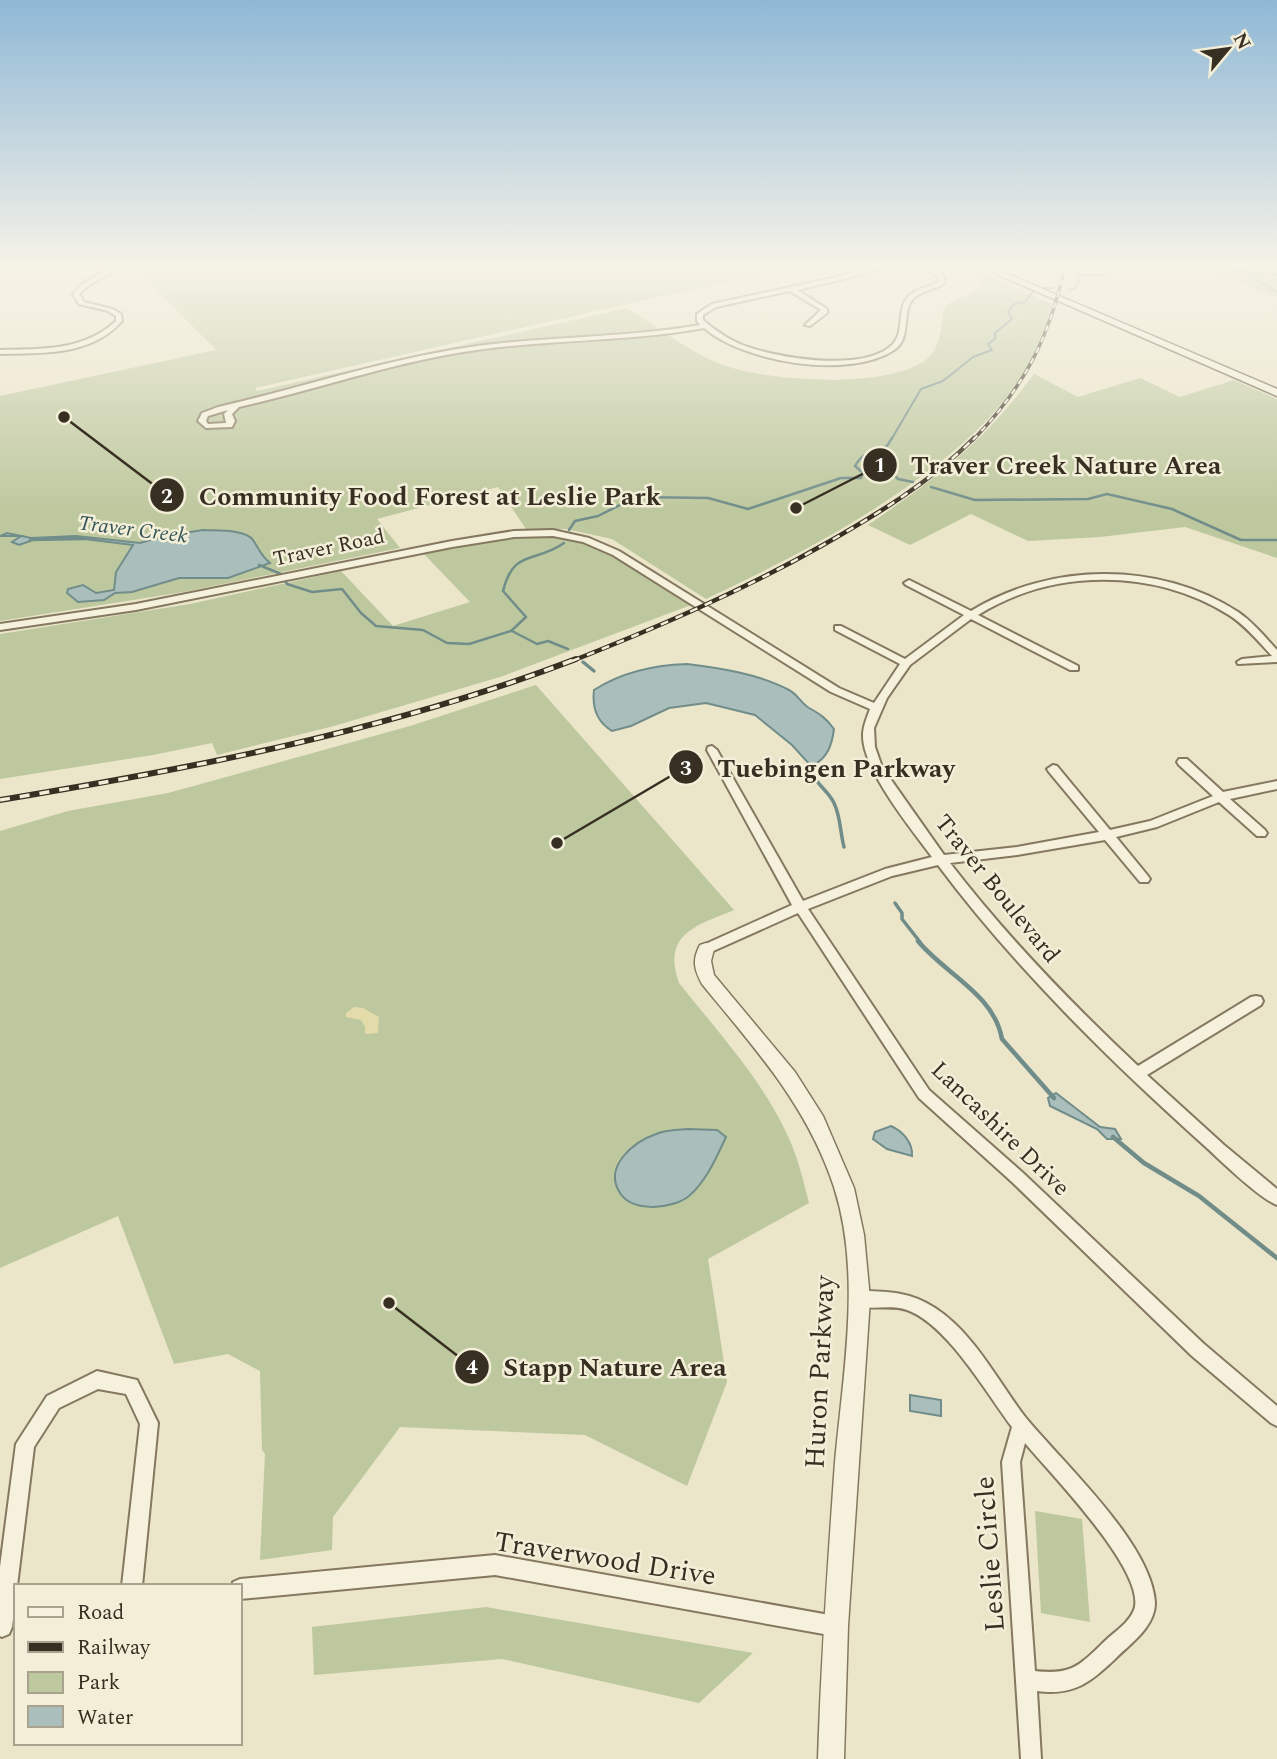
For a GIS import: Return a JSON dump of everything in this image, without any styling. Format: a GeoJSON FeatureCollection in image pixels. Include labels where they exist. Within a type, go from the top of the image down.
{"type":"FeatureCollection","features":[{"type":"Feature","properties":{"kind":"main road"},"geometry":{"type":"LineString","coordinates":[[1173,348],[1277,393]]}},
{"type":"Feature","properties":{"kind":"street"},"geometry":{"type":"LineString","coordinates":[[0,352],[64,348]]}},
{"type":"Feature","properties":{"kind":"street"},"geometry":{"type":"LineString","coordinates":[[237,405],[228,414],[232,421],[229,425],[206,426],[202,421],[205,415],[237,405],[363,371],[483,348]]}},
{"type":"Feature","properties":{"kind":"street"},"geometry":{"type":"LineString","coordinates":[[742,348],[773,358],[823,362],[872,357],[891,348]]}},
{"type":"Feature","properties":{"kind":"street","name":"Traver Road"},"geometry":{"type":"LineString","coordinates":[[0,627],[136,607],[514,534],[553,533],[609,549],[835,690],[874,707]]}},
{"type":"Feature","properties":{"kind":"street"},"geometry":{"type":"LineString","coordinates":[[874,707],[906,663],[970,616],[1011,594],[1040,584],[1091,577],[1135,578],[1198,594],[1232,612],[1250,626],[1277,658]]}},
{"type":"Feature","properties":{"kind":"street"},"geometry":{"type":"LineString","coordinates":[[909,583],[1074,668]]}},
{"type":"Feature","properties":{"kind":"street"},"geometry":{"type":"LineString","coordinates":[[838,628],[906,663]]}},
{"type":"Feature","properties":{"kind":"street"},"geometry":{"type":"LineString","coordinates":[[1242,662],[1277,658]]}},
{"type":"Feature","properties":{"kind":"street","name":"Traver Boulevard"},"geometry":{"type":"LineString","coordinates":[[874,707],[868,738],[872,754],[892,790],[939,860],[1010,947],[1222,1155],[1277,1199]]}},
{"type":"Feature","properties":{"kind":"street","name":"Lancashire Drive"},"geometry":{"type":"LineString","coordinates":[[712,750],[769,857],[924,1094],[1017,1177],[1198,1350],[1277,1417]]}},
{"type":"Feature","properties":{"kind":"street"},"geometry":{"type":"LineString","coordinates":[[1183,762],[1261,833]]}},
{"type":"Feature","properties":{"kind":"street"},"geometry":{"type":"LineString","coordinates":[[1053,769],[1144,879]]}},
{"type":"Feature","properties":{"kind":"street"},"geometry":{"type":"LineString","coordinates":[[706,949],[800,907],[889,872],[939,860],[1017,851],[1107,835],[1153,824],[1220,797],[1277,785]]}},
{"type":"Feature","properties":{"kind":"street","name":"Huron Parkway"},"geometry":{"type":"LineString","coordinates":[[706,949],[701,959],[708,979],[789,1077],[816,1122],[844,1188],[854,1236],[859,1299],[835,1626],[831,1759]]}},
{"type":"Feature","properties":{"kind":"street"},"geometry":{"type":"LineString","coordinates":[[1137,1074],[1256,1001]]}},
{"type":"Feature","properties":{"kind":"street"},"geometry":{"type":"LineString","coordinates":[[859,1299],[889,1298],[917,1306],[941,1325],[971,1356],[1021,1425],[1114,1535],[1137,1573],[1145,1604],[1137,1625],[1090,1668],[1064,1682],[1027,1680]]}},
{"type":"Feature","properties":{"kind":"street"},"geometry":{"type":"LineString","coordinates":[[6,1626],[25,1444],[52,1402],[97,1380],[131,1386],[149,1423],[132,1584]]}},
{"type":"Feature","properties":{"kind":"street","name":"Leslie Circle"},"geometry":{"type":"LineString","coordinates":[[1021,1425],[1012,1462],[1031,1759]]}},
{"type":"Feature","properties":{"kind":"street","name":"Traverwood Drive"},"geometry":{"type":"LineString","coordinates":[[242,1589],[495,1565],[835,1626]]}},
{"type":"Feature","properties":{"kind":"green space"},"geometry":{"type":"Polygon","coordinates":[[[214,348],[432,348],[255,388],[257,391],[448,348],[690,348],[718,363],[739,370],[825,380],[855,379],[908,369],[927,359],[935,348],[1038,348],[1005,400],[963,443],[913,483],[804,550],[706,599],[612,539],[566,529],[526,529],[498,487],[377,519],[400,548],[184,592],[0,621],[0,396],[216,350],[214,348]]]}},
{"type":"Feature","properties":{"kind":"green space"},"geometry":{"type":"Polygon","coordinates":[[[1034,374],[1078,397],[1140,378],[1180,397],[1234,380],[1277,399],[1277,558],[1185,527],[1100,537],[1028,541],[971,514],[910,545],[868,525],[938,474],[978,439],[1034,374]]]}},
{"type":"Feature","properties":{"kind":"green space"},"geometry":{"type":"Polygon","coordinates":[[[548,535],[589,545],[627,563],[691,605],[500,677],[334,726],[217,755],[212,743],[0,779],[0,634],[190,604],[341,571],[393,626],[470,602],[422,552],[548,535]]]}},
{"type":"Feature","properties":{"kind":"green space"},"geometry":{"type":"Polygon","coordinates":[[[536,685],[734,910],[695,927],[679,943],[675,953],[675,966],[679,983],[764,1092],[793,1149],[809,1203],[708,1259],[727,1382],[687,1486],[585,1435],[400,1427],[333,1517],[332,1550],[260,1560],[265,1454],[262,1450],[260,1371],[228,1354],[174,1364],[118,1216],[0,1268],[0,831],[68,811],[168,793],[410,726],[536,685]]]}},
{"type":"Feature","properties":{"kind":"green space"},"geometry":{"type":"Polygon","coordinates":[[[1035,1511],[1082,1519],[1090,1622],[1041,1613],[1035,1511]]]}},
{"type":"Feature","properties":{"kind":"green space"},"geometry":{"type":"Polygon","coordinates":[[[486,1607],[753,1653],[699,1703],[502,1659],[314,1675],[312,1627],[486,1607]]]}},
{"type":"Feature","properties":{"kind":"sand"},"geometry":{"type":"Polygon","coordinates":[[[354,1007],[363,1008],[379,1017],[378,1033],[365,1034],[361,1020],[346,1017],[346,1013],[354,1007]]]}},
{"type":"Feature","properties":{"kind":"water"},"geometry":{"type":"Polygon","coordinates":[[[203,530],[230,531],[249,536],[270,563],[228,578],[179,578],[132,592],[115,593],[104,600],[78,602],[67,593],[68,589],[83,585],[96,593],[114,590],[116,572],[133,545],[69,537],[33,540],[19,545],[12,542],[21,536],[0,536],[7,533],[31,538],[76,536],[140,543],[203,530]]]}},
{"type":"Feature","properties":{"kind":"water"},"geometry":{"type":"Polygon","coordinates":[[[687,664],[752,676],[792,692],[834,729],[825,755],[811,766],[792,745],[755,715],[706,703],[669,708],[631,726],[612,731],[599,719],[594,690],[616,678],[639,671],[687,664]]]}},
{"type":"Feature","properties":{"kind":"water"},"geometry":{"type":"Polygon","coordinates":[[[1056,1093],[1100,1127],[1115,1129],[1121,1139],[1107,1139],[1097,1129],[1050,1106],[1048,1098],[1056,1093]]]}},
{"type":"Feature","properties":{"kind":"water"},"geometry":{"type":"Polygon","coordinates":[[[891,1126],[906,1138],[911,1146],[912,1156],[887,1149],[873,1139],[875,1132],[891,1126]]]}},
{"type":"Feature","properties":{"kind":"water"},"geometry":{"type":"Polygon","coordinates":[[[717,1130],[726,1137],[711,1168],[695,1190],[682,1200],[664,1206],[643,1206],[626,1199],[620,1193],[615,1174],[630,1149],[663,1132],[717,1130]]]}},
{"type":"Feature","properties":{"kind":"water"},"geometry":{"type":"Polygon","coordinates":[[[910,1395],[941,1400],[941,1416],[910,1411],[910,1395]]]}},
{"type":"Feature","properties":{"kind":"waterway","name":"Traver Creek"},"geometry":{"type":"LineString","coordinates":[[891,440],[921,389],[943,381],[973,357],[992,350],[991,348]]}},
{"type":"Feature","properties":{"kind":"waterway","name":"Traver Creek"},"geometry":{"type":"LineString","coordinates":[[863,473],[855,466],[861,458],[887,446],[892,438]]}},
{"type":"Feature","properties":{"kind":"waterway"},"geometry":{"type":"LineString","coordinates":[[863,473],[889,470],[898,479],[913,482]]}},
{"type":"Feature","properties":{"kind":"waterway","name":"Traver Creek"},"geometry":{"type":"LineString","coordinates":[[569,530],[575,521],[598,516],[636,497],[708,498],[748,509],[841,478],[861,478],[863,473]]}},
{"type":"Feature","properties":{"kind":"waterway"},"geometry":{"type":"LineString","coordinates":[[931,487],[975,500],[1088,499],[1107,494],[1172,509],[1241,540],[1277,540]]}},
{"type":"Feature","properties":{"kind":"waterway","name":"Traver Creek"},"geometry":{"type":"LineString","coordinates":[[30,540],[85,539]]}},
{"type":"Feature","properties":{"kind":"waterway","name":"Traver Creek"},"geometry":{"type":"LineString","coordinates":[[259,565],[281,574],[287,584],[312,592],[342,589],[361,613],[376,626],[423,630],[447,643],[469,644],[511,631],[526,617],[503,591],[508,577],[519,562],[564,543]]}},
{"type":"Feature","properties":{"kind":"waterway"},"geometry":{"type":"LineString","coordinates":[[512,631],[537,644],[548,641],[568,649]]}},
{"type":"Feature","properties":{"kind":"waterway"},"geometry":{"type":"LineString","coordinates":[[583,662],[594,671]]}},
{"type":"Feature","properties":{"kind":"waterway"},"geometry":{"type":"LineString","coordinates":[[811,766],[814,777],[831,798],[836,809],[844,847]]}},
{"type":"Feature","properties":{"kind":"waterway"},"geometry":{"type":"LineString","coordinates":[[895,903],[902,913],[902,919],[920,942]]}},
{"type":"Feature","properties":{"kind":"waterway"},"geometry":{"type":"LineString","coordinates":[[918,941],[979,997],[997,1023],[1002,1039],[1054,1098]]}},
{"type":"Feature","properties":{"kind":"waterway"},"geometry":{"type":"LineString","coordinates":[[1113,1137],[1144,1163],[1199,1196],[1277,1258]]}},
{"type":"Feature","properties":{"kind":"railway"},"geometry":{"type":"LineString","coordinates":[[973,440],[1007,400],[1038,348]]}},
{"type":"Feature","properties":{"kind":"railway"},"geometry":{"type":"LineString","coordinates":[[572,661],[699,608],[823,545],[883,510],[940,469],[974,438]]}},
{"type":"Feature","properties":{"kind":"railway"},"geometry":{"type":"LineString","coordinates":[[0,800],[292,744],[436,706],[576,659]]}},
{"type":"Feature","properties":{"kind":"place","name":"Community Food Forest at Leslie Park"},"geometry":{"type":"Point","coordinates":[64,417]}},
{"type":"Feature","properties":{"kind":"place","name":"Traver Creek Nature Area"},"geometry":{"type":"Point","coordinates":[796,508]}},
{"type":"Feature","properties":{"kind":"place","name":"Tuebingen Parkway"},"geometry":{"type":"Point","coordinates":[557,843]}},
{"type":"Feature","properties":{"kind":"place","name":"Stapp Nature Area"},"geometry":{"type":"Point","coordinates":[389,1303]}}]}
